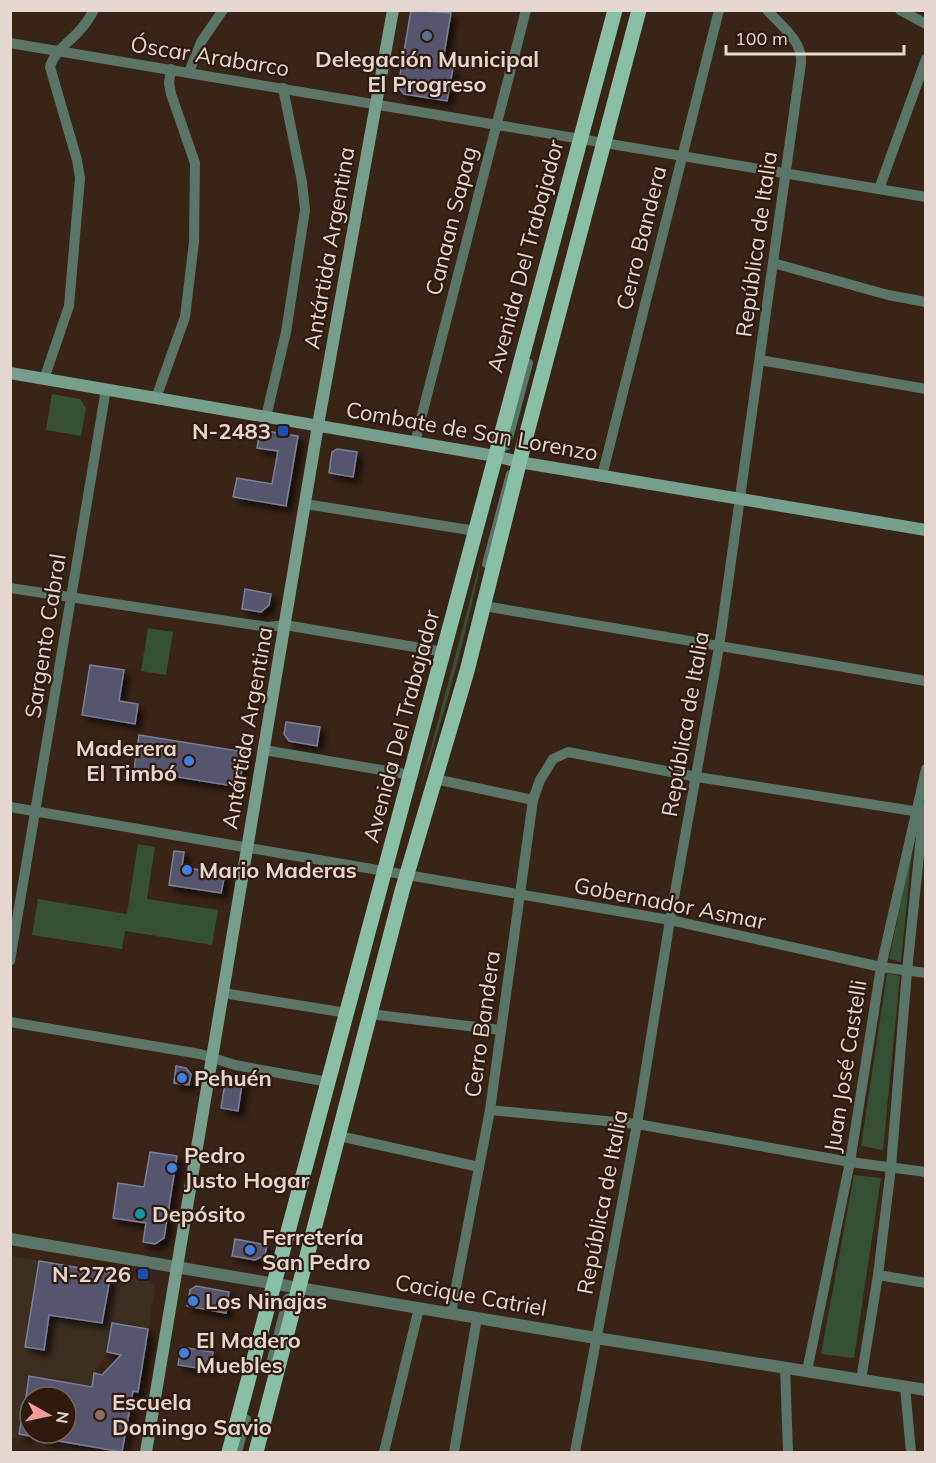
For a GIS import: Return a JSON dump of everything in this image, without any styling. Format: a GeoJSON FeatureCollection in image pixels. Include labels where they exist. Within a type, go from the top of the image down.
{"type":"FeatureCollection","features":[{"type":"Feature","properties":{"kind":"main road","name":"Antártida Argentina"},"geometry":{"type":"LineString","coordinates":[[146,1452],[318,425],[393,10]]}},
{"type":"Feature","properties":{"kind":"main road","name":"Avenida Del Trabajador"},"geometry":{"type":"LineString","coordinates":[[231,1452],[274,1283],[615,10]]}},
{"type":"Feature","properties":{"kind":"main road","name":"Avenida Del Trabajador"},"geometry":{"type":"LineString","coordinates":[[256,1452],[406,875],[467,671],[519,462],[639,10]]}},
{"type":"Feature","properties":{"kind":"main road","name":"Combate de San Lorenzo"},"geometry":{"type":"LineString","coordinates":[[10,373],[926,530]]}},
{"type":"Feature","properties":{"kind":"street"},"geometry":{"type":"LineString","coordinates":[[44,379],[69,306],[80,187],[77,160],[51,74],[52,60],[81,29],[94,10]]}},
{"type":"Feature","properties":{"kind":"street"},"geometry":{"type":"LineString","coordinates":[[189,72],[201,42],[223,10]]}},
{"type":"Feature","properties":{"kind":"street","name":"Canaan Sapag"},"geometry":{"type":"LineString","coordinates":[[415,442],[526,10]]}},
{"type":"Feature","properties":{"kind":"street","name":"Cerro Bandera"},"geometry":{"type":"LineString","coordinates":[[602,476],[719,10]]}},
{"type":"Feature","properties":{"kind":"street","name":"República de Italia"},"geometry":{"type":"LineString","coordinates":[[575,1452],[637,1124],[670,920],[719,647],[802,56],[796,42],[767,10]]}},
{"type":"Feature","properties":{"kind":"street"},"geometry":{"type":"LineString","coordinates":[[900,10],[926,24]]}},
{"type":"Feature","properties":{"kind":"street","name":"Óscar Arabarco"},"geometry":{"type":"LineString","coordinates":[[10,43],[926,197]]}},
{"type":"Feature","properties":{"kind":"street"},"geometry":{"type":"LineString","coordinates":[[879,189],[926,59]]}},
{"type":"Feature","properties":{"kind":"street"},"geometry":{"type":"LineString","coordinates":[[156,398],[185,317],[194,242],[194,154],[171,94],[169,83],[171,69]]}},
{"type":"Feature","properties":{"kind":"street"},"geometry":{"type":"LineString","coordinates":[[266,417],[285,339],[305,210],[302,182],[283,88]]}},
{"type":"Feature","properties":{"kind":"street"},"geometry":{"type":"LineString","coordinates":[[774,263],[888,295],[926,302]]}},
{"type":"Feature","properties":{"kind":"street"},"geometry":{"type":"LineString","coordinates":[[760,360],[926,390]]}},
{"type":"Feature","properties":{"kind":"street"},"geometry":{"type":"LineString","coordinates":[[524,362],[529,363],[507,446],[504,447],[502,444],[524,362]]}},
{"type":"Feature","properties":{"kind":"street","name":"Sargento Cabral"},"geometry":{"type":"LineString","coordinates":[[10,961],[106,389]]}},
{"type":"Feature","properties":{"kind":"street"},"geometry":{"type":"LineString","coordinates":[[512,474],[514,476],[491,565],[486,564],[509,475],[512,474]]}},
{"type":"Feature","properties":{"kind":"street"},"geometry":{"type":"LineString","coordinates":[[305,504],[476,531]]}},
{"type":"Feature","properties":{"kind":"street"},"geometry":{"type":"LineString","coordinates":[[10,588],[268,627],[285,625],[444,652]]}},
{"type":"Feature","properties":{"kind":"street"},"geometry":{"type":"LineString","coordinates":[[484,606],[926,681]]}},
{"type":"Feature","properties":{"kind":"street"},"geometry":{"type":"LineString","coordinates":[[264,750],[411,775]]}},
{"type":"Feature","properties":{"kind":"street","name":"Cerro Bandera"},"geometry":{"type":"LineString","coordinates":[[451,1313],[490,1110],[533,800],[540,780],[553,759],[568,752],[697,777]]}},
{"type":"Feature","properties":{"kind":"street","name":"Juan José Castelli"},"geometry":{"type":"LineString","coordinates":[[861,1380],[878,1275],[891,1167],[926,769]]}},
{"type":"Feature","properties":{"kind":"street"},"geometry":{"type":"LineString","coordinates":[[697,777],[922,812]]}},
{"type":"Feature","properties":{"kind":"street"},"geometry":{"type":"LineString","coordinates":[[435,779],[533,800]]}},
{"type":"Feature","properties":{"kind":"street","name":"Juan José Castelli"},"geometry":{"type":"LineString","coordinates":[[807,1371],[850,1162],[881,967],[926,795]]}},
{"type":"Feature","properties":{"kind":"street","name":"Gobernador Asmar"},"geometry":{"type":"LineString","coordinates":[[10,807],[670,920],[881,967],[926,973]]}},
{"type":"Feature","properties":{"kind":"street"},"geometry":{"type":"LineString","coordinates":[[223,993],[347,1012]]}},
{"type":"Feature","properties":{"kind":"street"},"geometry":{"type":"LineString","coordinates":[[370,1014],[501,1030]]}},
{"type":"Feature","properties":{"kind":"street"},"geometry":{"type":"LineString","coordinates":[[10,1022],[213,1058],[235,1065],[328,1082]]}},
{"type":"Feature","properties":{"kind":"street"},"geometry":{"type":"LineString","coordinates":[[490,1110],[637,1124],[850,1162],[926,1172]]}},
{"type":"Feature","properties":{"kind":"street"},"geometry":{"type":"LineString","coordinates":[[339,1136],[479,1167]]}},
{"type":"Feature","properties":{"kind":"street","name":"Cacique Catriel"},"geometry":{"type":"LineString","coordinates":[[10,1239],[596,1338],[926,1390]]}},
{"type":"Feature","properties":{"kind":"street"},"geometry":{"type":"LineString","coordinates":[[878,1275],[926,1283]]}},
{"type":"Feature","properties":{"kind":"street"},"geometry":{"type":"LineString","coordinates":[[290,1297],[292,1300],[273,1372],[268,1371],[287,1298],[290,1297]]}},
{"type":"Feature","properties":{"kind":"street"},"geometry":{"type":"LineString","coordinates":[[384,1452],[419,1308]]}},
{"type":"Feature","properties":{"kind":"street"},"geometry":{"type":"LineString","coordinates":[[454,1452],[477,1318]]}},
{"type":"Feature","properties":{"kind":"street"},"geometry":{"type":"LineString","coordinates":[[785,1367],[788,1452]]}},
{"type":"Feature","properties":{"kind":"street"},"geometry":{"type":"LineString","coordinates":[[905,1387],[911,1452]]}},
{"type":"Feature","properties":{"kind":"street"},"geometry":{"type":"LineString","coordinates":[[231,1452],[242,1418],[247,1419],[238,1452]]}},
{"type":"Feature","properties":{"kind":"shaded area"},"geometry":{"type":"Polygon","coordinates":[[[10,1256],[149,1279],[155,1287],[143,1359],[107,1353],[94,1374],[93,1385],[138,1392],[127,1452],[93,1452],[52,1445],[78,1445],[78,1385],[18,1385],[18,1439],[11,1438],[10,1256]]]}},
{"type":"Feature","properties":{"kind":"green space"},"geometry":{"type":"Polygon","coordinates":[[[52,394],[80,399],[86,408],[81,436],[46,430],[52,394]]]}},
{"type":"Feature","properties":{"kind":"green space"},"geometry":{"type":"Polygon","coordinates":[[[482,555],[455,672],[420,789],[482,555]]]}},
{"type":"Feature","properties":{"kind":"green space"},"geometry":{"type":"Polygon","coordinates":[[[148,628],[173,632],[166,675],[141,671],[148,628]]]}},
{"type":"Feature","properties":{"kind":"green space"},"geometry":{"type":"Polygon","coordinates":[[[138,844],[155,847],[147,899],[218,910],[212,945],[125,931],[122,949],[32,935],[38,899],[127,914],[138,844]]]}},
{"type":"Feature","properties":{"kind":"green space"},"geometry":{"type":"Polygon","coordinates":[[[912,850],[901,962],[889,959],[912,850]]]}},
{"type":"Feature","properties":{"kind":"green space"},"geometry":{"type":"Polygon","coordinates":[[[887,973],[900,976],[883,1150],[861,1146],[887,973]]]}},
{"type":"Feature","properties":{"kind":"green space"},"geometry":{"type":"Polygon","coordinates":[[[854,1175],[881,1178],[854,1358],[821,1354],[854,1175]]]}},
{"type":"Feature","properties":{"kind":"building"},"geometry":{"type":"Polygon","coordinates":[[[411,10],[451,13],[442,66],[453,68],[447,101],[404,94],[398,87],[411,10]]]}},
{"type":"Feature","properties":{"kind":"building"},"geometry":{"type":"Polygon","coordinates":[[[260,430],[298,436],[286,506],[233,497],[237,478],[272,484],[278,451],[257,448],[260,430]]]}},
{"type":"Feature","properties":{"kind":"building"},"geometry":{"type":"Polygon","coordinates":[[[337,449],[357,452],[353,477],[329,473],[332,452],[337,449]]]}},
{"type":"Feature","properties":{"kind":"building"},"geometry":{"type":"Polygon","coordinates":[[[245,589],[271,594],[269,605],[261,612],[242,609],[245,589]]]}},
{"type":"Feature","properties":{"kind":"building"},"geometry":{"type":"Polygon","coordinates":[[[90,665],[124,670],[119,701],[138,704],[135,724],[82,715],[90,665]]]}},
{"type":"Feature","properties":{"kind":"building"},"geometry":{"type":"Polygon","coordinates":[[[286,722],[320,727],[317,746],[289,741],[284,734],[286,722]]]}},
{"type":"Feature","properties":{"kind":"building","name":"Maderera El Timbó"},"geometry":{"type":"Polygon","coordinates":[[[139,735],[245,752],[239,787],[134,770],[139,735]]]}},
{"type":"Feature","properties":{"kind":"building","name":"Mario Maderas"},"geometry":{"type":"Polygon","coordinates":[[[174,851],[184,852],[182,867],[225,874],[221,893],[169,885],[174,851]]]}},
{"type":"Feature","properties":{"kind":"building","name":"Pehuén"},"geometry":{"type":"Polygon","coordinates":[[[176,1066],[186,1068],[191,1074],[189,1085],[174,1083],[176,1066]]]}},
{"type":"Feature","properties":{"kind":"building"},"geometry":{"type":"Polygon","coordinates":[[[231,1075],[243,1077],[238,1111],[221,1108],[226,1078],[231,1075]]]}},
{"type":"Feature","properties":{"kind":"building"},"geometry":{"type":"Polygon","coordinates":[[[150,1152],[177,1156],[164,1238],[155,1244],[143,1242],[146,1223],[113,1218],[118,1183],[144,1187],[150,1152]]]}},
{"type":"Feature","properties":{"kind":"building","name":"Ferretería San Pedro"},"geometry":{"type":"Polygon","coordinates":[[[235,1239],[267,1245],[265,1255],[255,1260],[232,1256],[235,1239]]]}},
{"type":"Feature","properties":{"kind":"building"},"geometry":{"type":"Polygon","coordinates":[[[39,1261],[111,1273],[102,1323],[49,1315],[44,1350],[25,1347],[39,1261]]]}},
{"type":"Feature","properties":{"kind":"building"},"geometry":{"type":"Polygon","coordinates":[[[196,1286],[229,1292],[226,1313],[187,1306],[190,1290],[196,1286]]]}},
{"type":"Feature","properties":{"kind":"building"},"geometry":{"type":"Polygon","coordinates":[[[112,1323],[148,1329],[138,1392],[133,1391],[122,1452],[78,1444],[78,1385],[28,1385],[29,1376],[92,1387],[94,1373],[102,1375],[121,1355],[107,1352],[112,1323]]]}},
{"type":"Feature","properties":{"kind":"building"},"geometry":{"type":"Polygon","coordinates":[[[181,1347],[213,1352],[210,1370],[178,1365],[181,1347]]]}},
{"type":"Feature","properties":{"kind":"place","name":"Delegación Municipal El Progreso"},"geometry":{"type":"Point","coordinates":[427,36]}},
{"type":"Feature","properties":{"kind":"place","name":"N-2483"},"geometry":{"type":"Point","coordinates":[283,431]}},
{"type":"Feature","properties":{"kind":"place","name":"Maderera El Timbó"},"geometry":{"type":"Point","coordinates":[189,761]}},
{"type":"Feature","properties":{"kind":"place","name":"Mario Maderas"},"geometry":{"type":"Point","coordinates":[187,870]}},
{"type":"Feature","properties":{"kind":"place","name":"Pehuén"},"geometry":{"type":"Point","coordinates":[182,1078]}},
{"type":"Feature","properties":{"kind":"place","name":"Pedro Justo Hogar"},"geometry":{"type":"Point","coordinates":[172,1168]}},
{"type":"Feature","properties":{"kind":"place","name":"Depósito"},"geometry":{"type":"Point","coordinates":[140,1214]}},
{"type":"Feature","properties":{"kind":"place","name":"Ferretería San Pedro"},"geometry":{"type":"Point","coordinates":[250,1250]}},
{"type":"Feature","properties":{"kind":"place","name":"N-2726"},"geometry":{"type":"Point","coordinates":[143,1274]}},
{"type":"Feature","properties":{"kind":"place","name":"Los Ninajas"},"geometry":{"type":"Point","coordinates":[193,1301]}},
{"type":"Feature","properties":{"kind":"place","name":"El Madero Muebles"},"geometry":{"type":"Point","coordinates":[184,1353]}},
{"type":"Feature","properties":{"kind":"place","name":"Escuela Domingo Savio"},"geometry":{"type":"Point","coordinates":[100,1415]}}]}
